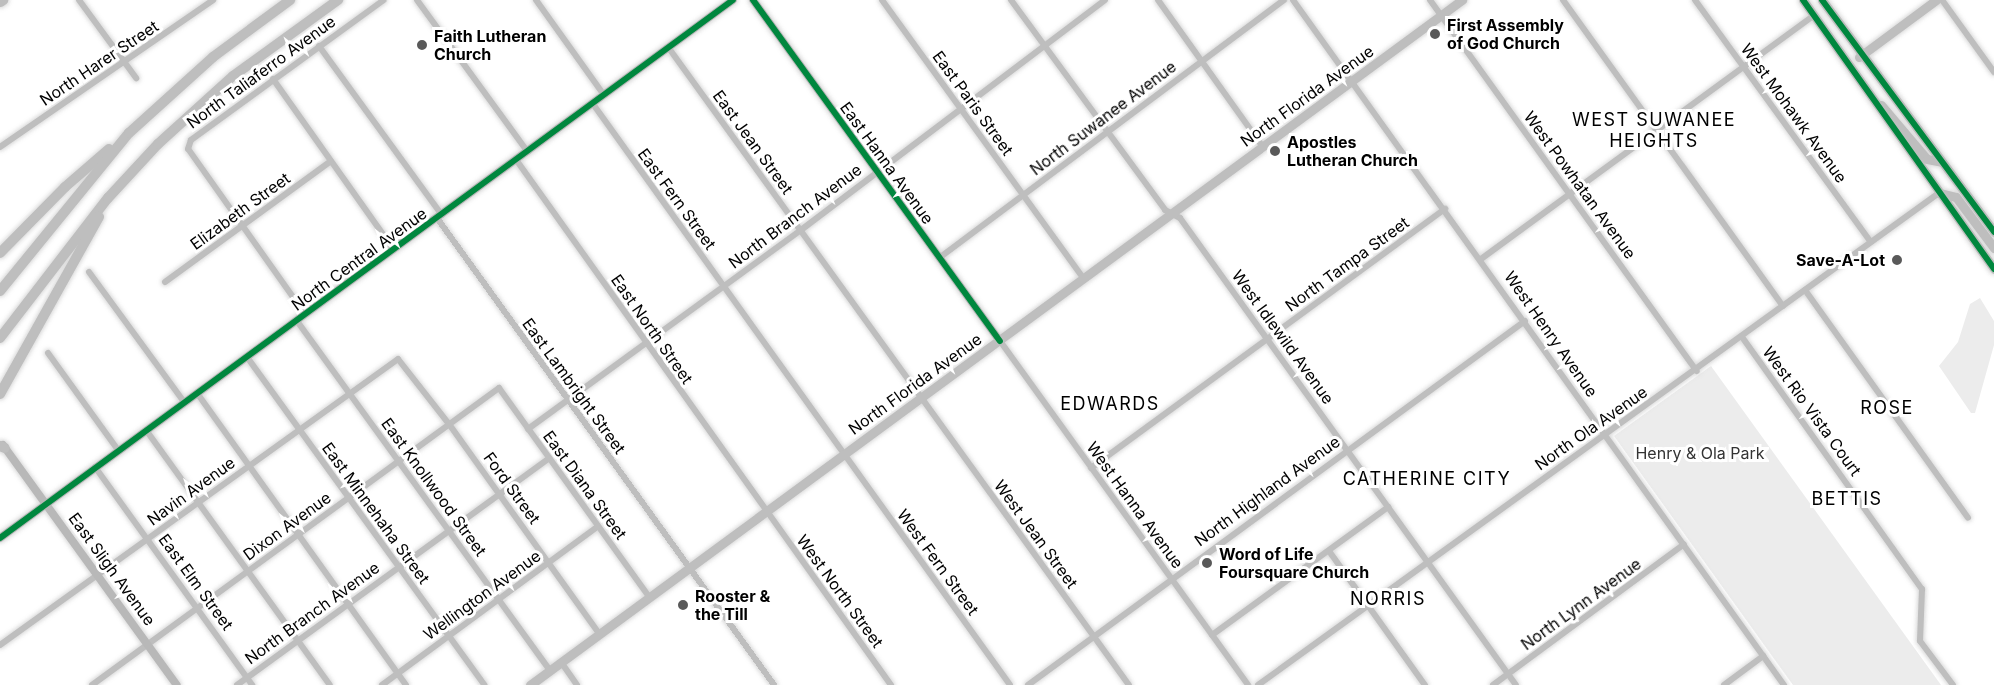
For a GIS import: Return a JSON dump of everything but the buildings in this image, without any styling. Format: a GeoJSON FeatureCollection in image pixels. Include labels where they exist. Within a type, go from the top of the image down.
{"type":"FeatureCollection","features":[{"type":"Feature","properties":{"kind":"highway"},"geometry":{"type":"LineString","coordinates":[[0,253],[82,170],[126,136],[213,57],[290,0]]}},
{"type":"Feature","properties":{"kind":"highway"},"geometry":{"type":"LineString","coordinates":[[0,338],[108,198],[206,99],[338,0]]}},
{"type":"Feature","properties":{"kind":"highway"},"geometry":{"type":"LineString","coordinates":[[0,291],[126,136]]}},
{"type":"Feature","properties":{"kind":"highway"},"geometry":{"type":"LineString","coordinates":[[0,394],[108,198]]}},
{"type":"Feature","properties":{"kind":"main road","name":"North Florida Avenue"},"geometry":{"type":"LineString","coordinates":[[530,685],[1462,0]]}},
{"type":"Feature","properties":{"kind":"main road"},"geometry":{"type":"LineString","coordinates":[[1803,0],[1994,269]]}},
{"type":"Feature","properties":{"kind":"main road"},"geometry":{"type":"LineString","coordinates":[[1809,0],[1822,0],[1994,232]]}},
{"type":"Feature","properties":{"kind":"main road"},"geometry":{"type":"LineString","coordinates":[[1849,64],[1936,0]]}},
{"type":"Feature","properties":{"kind":"main road"},"geometry":{"type":"LineString","coordinates":[[1874,100],[1892,113],[1927,159],[1942,162]]}},
{"type":"Feature","properties":{"kind":"main road"},"geometry":{"type":"LineString","coordinates":[[1939,193],[1956,197],[1994,248]]}},
{"type":"Feature","properties":{"kind":"street"},"geometry":{"type":"LineString","coordinates":[[79,0],[136,78]]}},
{"type":"Feature","properties":{"kind":"street","name":"North Harer Street"},"geometry":{"type":"LineString","coordinates":[[0,147],[213,0]]}},
{"type":"Feature","properties":{"kind":"street","name":"North Taliaferro Avenue"},"geometry":{"type":"LineString","coordinates":[[241,226],[188,149],[191,140],[384,0]]}},
{"type":"Feature","properties":{"kind":"street"},"geometry":{"type":"LineString","coordinates":[[417,0],[529,152]]}},
{"type":"Feature","properties":{"kind":"street"},"geometry":{"type":"LineString","coordinates":[[536,0],[604,95]]}},
{"type":"Feature","properties":{"kind":"street","name":"North Central Avenue"},"geometry":{"type":"LineString","coordinates":[[0,537],[517,161],[733,0]]}},
{"type":"Feature","properties":{"kind":"street","name":"East Hanna Avenue"},"geometry":{"type":"LineString","coordinates":[[753,0],[1000,341]]}},
{"type":"Feature","properties":{"kind":"street","name":"East Paris Street"},"geometry":{"type":"LineString","coordinates":[[882,0],[1084,279]]}},
{"type":"Feature","properties":{"kind":"street","name":"West Idlewild Avenue"},"geometry":{"type":"LineString","coordinates":[[1011,0],[1165,210],[1180,218],[1516,685]]}},
{"type":"Feature","properties":{"kind":"street","name":"North Branch Avenue"},"geometry":{"type":"LineString","coordinates":[[528,429],[801,230],[1105,0]]}},
{"type":"Feature","properties":{"kind":"street"},"geometry":{"type":"LineString","coordinates":[[1158,0],[1263,147]]}},
{"type":"Feature","properties":{"kind":"street","name":"North Suwanee Avenue"},"geometry":{"type":"LineString","coordinates":[[939,258],[1284,0]]}},
{"type":"Feature","properties":{"kind":"street","name":"West Henry Avenue"},"geometry":{"type":"LineString","coordinates":[[1293,0],[1481,259],[1784,685]]}},
{"type":"Feature","properties":{"kind":"street","name":"West Powhatan Avenue"},"geometry":{"type":"LineString","coordinates":[[1430,0],[1697,371]]}},
{"type":"Feature","properties":{"kind":"street"},"geometry":{"type":"LineString","coordinates":[[1563,0],[1783,306]]}},
{"type":"Feature","properties":{"kind":"street","name":"West Mohawk Avenue"},"geometry":{"type":"LineString","coordinates":[[1695,0],[1871,242]]}},
{"type":"Feature","properties":{"kind":"street"},"geometry":{"type":"LineString","coordinates":[[1941,0],[1994,72]]}},
{"type":"Feature","properties":{"kind":"street"},"geometry":{"type":"LineString","coordinates":[[1481,259],[1814,15]]}},
{"type":"Feature","properties":{"kind":"street","name":"East Lambright Street"},"geometry":{"type":"LineString","coordinates":[[319,46],[568,400],[774,685]]}},
{"type":"Feature","properties":{"kind":"street","name":"East Jean Street"},"geometry":{"type":"LineString","coordinates":[[668,47],[922,398]]}},
{"type":"Feature","properties":{"kind":"street"},"geometry":{"type":"LineString","coordinates":[[273,79],[394,250]]}},
{"type":"Feature","properties":{"kind":"street","name":"East Fern Street"},"geometry":{"type":"LineString","coordinates":[[593,104],[844,455]]}},
{"type":"Feature","properties":{"kind":"street","name":"Elizabeth Street"},"geometry":{"type":"LineString","coordinates":[[165,282],[331,161]]}},
{"type":"Feature","properties":{"kind":"street","name":"East North Street"},"geometry":{"type":"LineString","coordinates":[[517,161],[767,512]]}},
{"type":"Feature","properties":{"kind":"street","name":"North Ola Avenue"},"geometry":{"type":"LineString","coordinates":[[1258,685],[1605,434],[1697,371],[1939,193]]}},
{"type":"Feature","properties":{"kind":"street","name":"North Tampa Street"},"geometry":{"type":"LineString","coordinates":[[1091,468],[1445,209]]}},
{"type":"Feature","properties":{"kind":"street"},"geometry":{"type":"LineString","coordinates":[[241,226],[305,314]]}},
{"type":"Feature","properties":{"kind":"street"},"geometry":{"type":"LineString","coordinates":[[90,272],[184,402]]}},
{"type":"Feature","properties":{"kind":"street"},"geometry":{"type":"LineString","coordinates":[[1805,290],[1968,518]]}},
{"type":"Feature","properties":{"kind":"street","name":"East Knollwood Street"},"geometry":{"type":"LineString","coordinates":[[297,321],[550,670]]}},
{"type":"Feature","properties":{"kind":"street","name":"North Highland Avenue"},"geometry":{"type":"LineString","coordinates":[[1028,685],[1525,321]]}},
{"type":"Feature","properties":{"kind":"street","name":"West Rio Vista Court"},"geometry":{"type":"LineString","coordinates":[[1742,337],[1922,589],[1920,641],[1953,685]]}},
{"type":"Feature","properties":{"kind":"street","name":"West Hanna Avenue"},"geometry":{"type":"LineString","coordinates":[[1000,341],[1248,685]]}},
{"type":"Feature","properties":{"kind":"street"},"geometry":{"type":"LineString","coordinates":[[48,353],[118,450]]}},
{"type":"Feature","properties":{"kind":"street","name":"East Minnehaha Street"},"geometry":{"type":"LineString","coordinates":[[247,357],[484,685]]}},
{"type":"Feature","properties":{"kind":"street","name":"Navin Avenue"},"geometry":{"type":"LineString","coordinates":[[0,645],[348,392],[398,359]]}},
{"type":"Feature","properties":{"kind":"street","name":"Ford Street"},"geometry":{"type":"LineString","coordinates":[[398,359],[449,424],[600,634]]}},
{"type":"Feature","properties":{"kind":"street","name":"Dixon Avenue"},"geometry":{"type":"LineString","coordinates":[[92,685],[499,388]]}},
{"type":"Feature","properties":{"kind":"street","name":"East Diana Street"},"geometry":{"type":"LineString","coordinates":[[499,388],[650,598]]}},
{"type":"Feature","properties":{"kind":"street"},"geometry":{"type":"LineString","coordinates":[[197,393],[406,685]]}},
{"type":"Feature","properties":{"kind":"street","name":"West Jean Street"},"geometry":{"type":"LineString","coordinates":[[922,398],[1128,685]]}},
{"type":"Feature","properties":{"kind":"street"},"geometry":{"type":"LineString","coordinates":[[146,430],[330,685]]}},
{"type":"Feature","properties":{"kind":"street","name":"East Sligh Avenue"},"geometry":{"type":"LineString","coordinates":[[2,445],[177,685]]}},
{"type":"Feature","properties":{"kind":"street","name":"West Fern Street"},"geometry":{"type":"LineString","coordinates":[[844,455],[1010,685]]}},
{"type":"Feature","properties":{"kind":"street","name":"North Branch Avenue"},"geometry":{"type":"LineString","coordinates":[[237,685],[549,458]]}},
{"type":"Feature","properties":{"kind":"street","name":"East Elm Street"},"geometry":{"type":"LineString","coordinates":[[95,467],[252,685]]}},
{"type":"Feature","properties":{"kind":"street"},"geometry":{"type":"LineString","coordinates":[[1212,635],[1388,507]]}},
{"type":"Feature","properties":{"kind":"street","name":"West North Street"},"geometry":{"type":"LineString","coordinates":[[767,512],[891,685]]}},
{"type":"Feature","properties":{"kind":"street","name":"Wellington Avenue"},"geometry":{"type":"LineString","coordinates":[[382,685],[597,526]]}},
{"type":"Feature","properties":{"kind":"street","name":"North Lynn Avenue"},"geometry":{"type":"LineString","coordinates":[[1493,685],[1684,544]]}},
{"type":"Feature","properties":{"kind":"street"},"geometry":{"type":"LineString","coordinates":[[1329,551],[1425,685]]}},
{"type":"Feature","properties":{"kind":"street"},"geometry":{"type":"LineString","coordinates":[[1724,685],[1763,656]]}},
{"type":"Feature","properties":{"kind":"street"},"geometry":{"type":"LineString","coordinates":[[561,662],[577,685]]}},
{"type":"Feature","properties":{"kind":"green space"},"geometry":{"type":"Polygon","coordinates":[[[1980,298],[1994,321],[1994,345],[1975,413],[1971,413],[1939,366],[1958,342],[1970,304],[1980,298]]]}},
{"type":"Feature","properties":{"kind":"green space","name":"Henry & Ola Park"},"geometry":{"type":"Polygon","coordinates":[[[1711,366],[1941,685],[1793,685],[1614,436],[1711,366]]]}},
{"type":"Feature","properties":{"kind":"cycle path"},"geometry":{"type":"LineString","coordinates":[[0,538],[733,0]]}},
{"type":"Feature","properties":{"kind":"cycle path"},"geometry":{"type":"LineString","coordinates":[[753,0],[1000,341]]}},
{"type":"Feature","properties":{"kind":"cycle path"},"geometry":{"type":"LineString","coordinates":[[1803,0],[1994,269]]}},
{"type":"Feature","properties":{"kind":"cycle path"},"geometry":{"type":"LineString","coordinates":[[1822,0],[1994,232]]}},
{"type":"Feature","properties":{"kind":"place","name":"First Assembly of God Church"},"geometry":{"type":"Point","coordinates":[1435,34]}},
{"type":"Feature","properties":{"kind":"place","name":"Faith Lutheran Church"},"geometry":{"type":"Point","coordinates":[422,45]}},
{"type":"Feature","properties":{"kind":"place","name":"Apostles Lutheran Church"},"geometry":{"type":"Point","coordinates":[1275,151]}},
{"type":"Feature","properties":{"kind":"place","name":"Save-A-Lot"},"geometry":{"type":"Point","coordinates":[1897,260]}},
{"type":"Feature","properties":{"kind":"place","name":"Word of Life Foursquare Church"},"geometry":{"type":"Point","coordinates":[1207,563]}},
{"type":"Feature","properties":{"kind":"place","name":"Rooster & the Till"},"geometry":{"type":"Point","coordinates":[683,605]}},
{"type":"Feature","properties":{"kind":"district","name":"WEST SUWANEE HEIGHTS"},"geometry":{"type":"Point","coordinates":[1654,131]}},
{"type":"Feature","properties":{"kind":"district","name":"EDWARDS"},"geometry":{"type":"Point","coordinates":[1110,404]}},
{"type":"Feature","properties":{"kind":"district","name":"ROSE"},"geometry":{"type":"Point","coordinates":[1887,408]}},
{"type":"Feature","properties":{"kind":"district","name":"CATHERINE CITY"},"geometry":{"type":"Point","coordinates":[1427,479]}},
{"type":"Feature","properties":{"kind":"district","name":"BETTIS"},"geometry":{"type":"Point","coordinates":[1847,499]}},
{"type":"Feature","properties":{"kind":"district","name":"NORRIS"},"geometry":{"type":"Point","coordinates":[1388,599]}}]}
